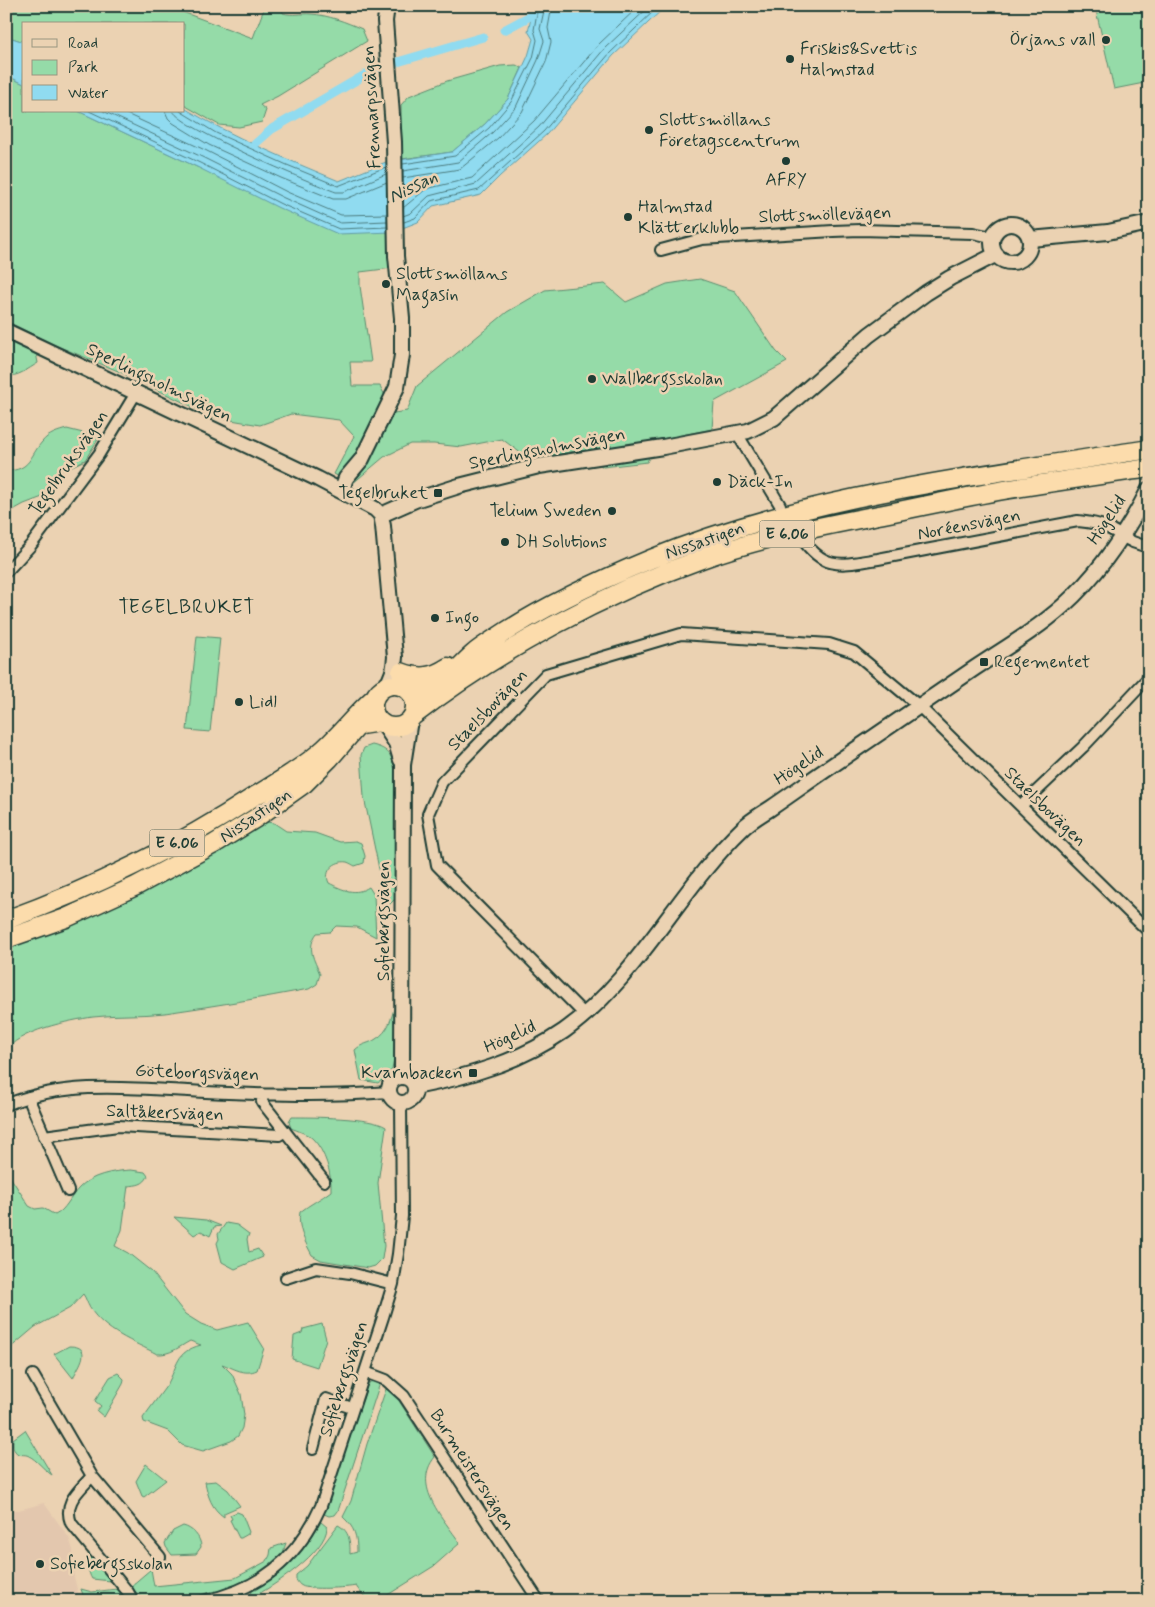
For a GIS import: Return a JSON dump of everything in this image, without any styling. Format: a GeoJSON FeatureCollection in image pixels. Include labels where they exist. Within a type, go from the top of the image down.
{"type":"FeatureCollection","features":[{"type":"Feature","properties":{"kind":"highway","name":"Nissastigen"},"geometry":{"type":"LineString","coordinates":[[409,691],[429,690],[440,684],[473,654],[552,605],[651,559],[716,535],[806,509],[884,492],[1149,450]]}},
{"type":"Feature","properties":{"kind":"highway","name":"Nissastigen"},"geometry":{"type":"LineString","coordinates":[[412,718],[485,667],[562,621],[630,588],[703,558],[813,528],[1002,491],[1149,468]]}},
{"type":"Feature","properties":{"kind":"highway","name":"E 6.06"},"geometry":{"type":"LineString","coordinates":[[398,664],[417,677],[430,676],[473,654]]}},
{"type":"Feature","properties":{"kind":"highway","name":"E 6.06"},"geometry":{"type":"LineString","coordinates":[[380,692],[393,685],[401,686],[409,691]]}},
{"type":"Feature","properties":{"kind":"highway"},"geometry":{"type":"LineString","coordinates":[[409,691],[416,706],[412,718]]}},
{"type":"Feature","properties":{"kind":"highway","name":"Nissastigen"},"geometry":{"type":"LineString","coordinates":[[6,920],[57,901],[128,870],[210,825],[319,754],[360,710],[380,692]]}},
{"type":"Feature","properties":{"kind":"highway"},"geometry":{"type":"LineString","coordinates":[[380,692],[374,710],[382,723]]}},
{"type":"Feature","properties":{"kind":"highway","name":"E 6.06"},"geometry":{"type":"LineString","coordinates":[[382,723],[398,727],[412,718]]}},
{"type":"Feature","properties":{"kind":"highway","name":"Nissastigen"},"geometry":{"type":"LineString","coordinates":[[6,939],[75,914],[136,886],[214,844],[256,818],[304,784],[361,724],[382,723]]}},
{"type":"Feature","properties":{"kind":"street","name":"Frennarpsvägen"},"geometry":{"type":"LineString","coordinates":[[341,490],[346,478],[362,459],[397,388],[402,355],[402,318],[396,256],[394,142],[385,21],[386,6]]}},
{"type":"Feature","properties":{"kind":"street"},"geometry":{"type":"LineString","coordinates":[[1030,240],[1108,232],[1149,223]]}},
{"type":"Feature","properties":{"kind":"street"},"geometry":{"type":"LineString","coordinates":[[1011,224],[1024,230],[1030,240],[1027,253],[1017,262],[1000,260],[995,255],[991,245],[992,237],[999,228],[1011,224]]}},
{"type":"Feature","properties":{"kind":"street","name":"Slottsmöllevägen"},"geometry":{"type":"LineString","coordinates":[[661,250],[702,240],[842,230],[973,233],[992,237]]}},
{"type":"Feature","properties":{"kind":"street","name":"Sperlingsholmsvägen"},"geometry":{"type":"LineString","coordinates":[[6,331],[341,490],[375,509],[381,515],[415,500],[459,486],[539,466],[748,431],[774,418],[869,335],[926,293],[950,278],[995,255]]}},
{"type":"Feature","properties":{"kind":"street","name":"Tegelbruksvägen"},"geometry":{"type":"LineString","coordinates":[[6,572],[31,545],[99,454],[136,393]]}},
{"type":"Feature","properties":{"kind":"street"},"geometry":{"type":"LineString","coordinates":[[738,433],[740,440],[780,505]]}},
{"type":"Feature","properties":{"kind":"street","name":"Högelid"},"geometry":{"type":"LineString","coordinates":[[415,1087],[499,1065],[543,1044],[585,1015],[627,970],[706,867],[746,825],[919,706],[1037,628],[1064,606],[1092,576],[1122,536],[1147,493]]}},
{"type":"Feature","properties":{"kind":"street"},"geometry":{"type":"LineString","coordinates":[[381,515],[398,664],[409,691]]}},
{"type":"Feature","properties":{"kind":"street","name":"Noréensvägen"},"geometry":{"type":"LineString","coordinates":[[801,537],[809,550],[819,558],[837,564],[848,564],[1078,521],[1105,527],[1134,544],[1149,546]]}},
{"type":"Feature","properties":{"kind":"street","name":"Staelsbovägen"},"geometry":{"type":"LineString","coordinates":[[585,1015],[437,865],[428,814],[442,782],[546,674],[681,634],[829,644],[854,652],[919,706],[1149,932]]}},
{"type":"Feature","properties":{"kind":"street"},"geometry":{"type":"LineString","coordinates":[[380,692],[390,681],[398,664]]}},
{"type":"Feature","properties":{"kind":"street"},"geometry":{"type":"LineString","coordinates":[[1021,806],[1083,747],[1149,677]]}},
{"type":"Feature","properties":{"kind":"street","name":"Sofiebergsvägen"},"geometry":{"type":"LineString","coordinates":[[402,1076],[403,765],[412,718]]}},
{"type":"Feature","properties":{"kind":"street","name":"Sofiebergsvägen"},"geometry":{"type":"LineString","coordinates":[[382,723],[396,743],[403,765]]}},
{"type":"Feature","properties":{"kind":"street"},"geometry":{"type":"LineString","coordinates":[[402,1076],[411,1080],[415,1087],[413,1097],[408,1102],[394,1101],[389,1092],[391,1082],[402,1076]]}},
{"type":"Feature","properties":{"kind":"street","name":"Göteborgsvägen"},"geometry":{"type":"LineString","coordinates":[[6,1105],[28,1097],[71,1090],[104,1088],[338,1096],[389,1092]]}},
{"type":"Feature","properties":{"kind":"street"},"geometry":{"type":"LineString","coordinates":[[262,1094],[262,1102],[324,1182]]}},
{"type":"Feature","properties":{"kind":"street"},"geometry":{"type":"LineString","coordinates":[[28,1097],[68,1191]]}},
{"type":"Feature","properties":{"kind":"street","name":"Sofiebergsvägen"},"geometry":{"type":"LineString","coordinates":[[203,1601],[240,1596],[272,1572],[296,1550],[321,1506],[342,1445],[352,1408],[384,1317],[393,1284],[402,1216],[401,1103]]}},
{"type":"Feature","properties":{"kind":"street","name":"Saltåkersvägen"},"geometry":{"type":"LineString","coordinates":[[44,1136],[118,1126],[279,1135],[285,1130]]}},
{"type":"Feature","properties":{"kind":"street"},"geometry":{"type":"LineString","coordinates":[[286,1278],[316,1268],[350,1273],[393,1284]]}},
{"type":"Feature","properties":{"kind":"street","name":"Burmeistersvägen"},"geometry":{"type":"LineString","coordinates":[[365,1372],[386,1380],[404,1396],[539,1601]]}},
{"type":"Feature","properties":{"kind":"street"},"geometry":{"type":"LineString","coordinates":[[33,1375],[92,1476],[160,1557]]}},
{"type":"Feature","properties":{"kind":"street"},"geometry":{"type":"LineString","coordinates":[[313,1449],[326,1399],[352,1408]]}},
{"type":"Feature","properties":{"kind":"street"},"geometry":{"type":"LineString","coordinates":[[92,1476],[71,1501],[68,1514],[71,1523],[128,1592],[133,1601]]}},
{"type":"Feature","properties":{"kind":"shaded area","name":"Sofiebergsskolan"},"geometry":{"type":"Polygon","coordinates":[[[44,1503],[69,1538],[73,1550],[74,1577],[80,1601],[6,1601],[6,1509],[19,1510],[44,1503]]]}},
{"type":"Feature","properties":{"kind":"green space"},"geometry":{"type":"Polygon","coordinates":[[[6,6],[166,6],[253,38],[265,6],[281,6],[283,13],[330,17],[350,24],[362,29],[367,41],[278,96],[260,105],[266,110],[262,122],[239,127],[219,125],[185,106],[185,22],[22,22],[22,41],[6,36],[6,6]]]}},
{"type":"Feature","properties":{"kind":"green space"},"geometry":{"type":"Polygon","coordinates":[[[1095,6],[1149,6],[1149,82],[1114,89],[1095,6]]]}},
{"type":"Feature","properties":{"kind":"green space"},"geometry":{"type":"Polygon","coordinates":[[[516,65],[522,68],[508,99],[485,124],[452,152],[402,159],[401,105],[409,96],[447,81],[500,66],[516,65]]]}},
{"type":"Feature","properties":{"kind":"green space"},"geometry":{"type":"Polygon","coordinates":[[[6,75],[22,83],[22,112],[80,112],[197,167],[392,232],[393,268],[360,272],[360,286],[371,362],[350,362],[352,386],[380,386],[394,413],[407,411],[417,386],[507,312],[545,290],[605,284],[626,302],[667,284],[700,279],[735,291],[776,351],[787,362],[714,402],[712,429],[657,440],[647,462],[603,467],[580,450],[530,460],[502,439],[461,447],[410,444],[384,457],[352,484],[334,474],[354,436],[339,420],[291,414],[260,425],[214,417],[118,371],[55,345],[6,321],[6,75]]]}},
{"type":"Feature","properties":{"kind":"green space"},"geometry":{"type":"Polygon","coordinates":[[[6,340],[36,353],[38,363],[19,374],[6,376],[6,340]]]}},
{"type":"Feature","properties":{"kind":"green space"},"geometry":{"type":"Polygon","coordinates":[[[67,429],[87,434],[95,432],[98,437],[85,460],[54,476],[50,490],[45,496],[24,504],[6,514],[6,471],[25,465],[44,439],[54,433],[67,429]]]}},
{"type":"Feature","properties":{"kind":"green space"},"geometry":{"type":"Polygon","coordinates":[[[197,636],[220,638],[210,732],[187,730],[197,636]]]}},
{"type":"Feature","properties":{"kind":"green space"},"geometry":{"type":"Polygon","coordinates":[[[372,745],[389,754],[395,771],[395,899],[387,907],[364,797],[361,755],[364,748],[372,745]]]}},
{"type":"Feature","properties":{"kind":"green space"},"geometry":{"type":"Polygon","coordinates":[[[266,822],[274,823],[286,831],[315,833],[340,842],[356,841],[361,843],[365,856],[364,863],[355,866],[347,862],[338,863],[331,867],[328,879],[329,883],[339,888],[354,892],[369,887],[374,895],[376,937],[357,927],[336,926],[330,932],[317,933],[312,944],[312,954],[320,974],[317,984],[309,989],[165,1013],[102,1016],[72,1021],[32,1032],[20,1038],[6,1052],[6,947],[42,935],[129,900],[189,868],[266,822]]]}},
{"type":"Feature","properties":{"kind":"green space"},"geometry":{"type":"Polygon","coordinates":[[[395,1005],[396,1050],[391,1074],[378,1083],[361,1080],[355,1050],[373,1041],[384,1032],[389,1024],[395,1005]]]}},
{"type":"Feature","properties":{"kind":"green space"},"geometry":{"type":"Polygon","coordinates":[[[292,1117],[355,1119],[386,1127],[378,1183],[384,1246],[382,1259],[375,1266],[368,1268],[321,1260],[312,1255],[304,1240],[299,1218],[300,1212],[331,1191],[330,1177],[327,1163],[321,1150],[311,1137],[291,1128],[289,1122],[292,1117]]]}},
{"type":"Feature","properties":{"kind":"green space"},"geometry":{"type":"Polygon","coordinates":[[[117,1171],[145,1172],[148,1176],[142,1183],[128,1186],[122,1230],[115,1246],[128,1253],[152,1272],[185,1314],[201,1324],[217,1330],[248,1322],[264,1348],[257,1370],[252,1372],[243,1372],[222,1364],[232,1374],[241,1394],[244,1415],[242,1428],[238,1436],[231,1441],[203,1451],[182,1445],[168,1431],[144,1422],[143,1418],[167,1385],[182,1355],[186,1351],[201,1345],[190,1341],[170,1352],[157,1354],[120,1335],[103,1323],[90,1308],[83,1294],[70,1308],[35,1327],[6,1353],[6,1173],[29,1206],[35,1209],[43,1208],[55,1215],[62,1210],[79,1188],[90,1180],[117,1171]]]}},
{"type":"Feature","properties":{"kind":"green space"},"geometry":{"type":"Polygon","coordinates":[[[174,1217],[206,1220],[221,1226],[214,1227],[210,1236],[201,1231],[194,1235],[174,1217]]]}},
{"type":"Feature","properties":{"kind":"green space"},"geometry":{"type":"Polygon","coordinates":[[[226,1223],[237,1225],[249,1234],[247,1239],[249,1252],[258,1249],[263,1257],[235,1269],[222,1262],[217,1243],[219,1239],[218,1234],[226,1223]]]}},
{"type":"Feature","properties":{"kind":"green space"},"geometry":{"type":"Polygon","coordinates":[[[322,1324],[326,1339],[317,1367],[292,1359],[294,1336],[302,1333],[303,1329],[322,1324]]]}},
{"type":"Feature","properties":{"kind":"green space"},"geometry":{"type":"Polygon","coordinates":[[[69,1346],[81,1349],[83,1353],[73,1378],[54,1354],[69,1346]]]}},
{"type":"Feature","properties":{"kind":"green space"},"geometry":{"type":"Polygon","coordinates":[[[118,1373],[124,1379],[123,1384],[104,1417],[97,1411],[101,1406],[95,1401],[110,1377],[118,1373]]]}},
{"type":"Feature","properties":{"kind":"green space"},"geometry":{"type":"Polygon","coordinates":[[[370,1382],[380,1383],[338,1511],[335,1515],[329,1516],[324,1514],[367,1386],[370,1382]]]}},
{"type":"Feature","properties":{"kind":"green space"},"geometry":{"type":"Polygon","coordinates":[[[386,1389],[394,1393],[435,1457],[429,1468],[427,1479],[428,1491],[432,1502],[460,1543],[434,1566],[378,1601],[365,1597],[356,1586],[319,1588],[302,1586],[296,1580],[296,1575],[307,1566],[338,1525],[347,1534],[350,1554],[357,1552],[357,1541],[354,1533],[343,1517],[351,1501],[367,1444],[386,1389]]]}},
{"type":"Feature","properties":{"kind":"green space"},"geometry":{"type":"Polygon","coordinates":[[[25,1430],[52,1475],[32,1458],[27,1455],[18,1454],[14,1450],[13,1439],[25,1430]]]}},
{"type":"Feature","properties":{"kind":"green space"},"geometry":{"type":"Polygon","coordinates":[[[146,1464],[166,1480],[144,1497],[136,1481],[146,1464]]]}},
{"type":"Feature","properties":{"kind":"green space"},"geometry":{"type":"Polygon","coordinates":[[[216,1481],[228,1490],[240,1506],[224,1513],[224,1517],[213,1506],[205,1482],[216,1481]]]}},
{"type":"Feature","properties":{"kind":"green space"},"geometry":{"type":"Polygon","coordinates":[[[237,1512],[242,1514],[249,1532],[241,1538],[239,1538],[230,1520],[232,1519],[230,1515],[237,1512]]]}},
{"type":"Feature","properties":{"kind":"green space"},"geometry":{"type":"Polygon","coordinates":[[[321,1522],[327,1527],[325,1537],[308,1558],[284,1578],[251,1598],[250,1595],[254,1589],[272,1579],[293,1560],[321,1522]]]}},
{"type":"Feature","properties":{"kind":"green space"},"geometry":{"type":"Polygon","coordinates":[[[183,1526],[195,1534],[201,1543],[201,1547],[196,1554],[172,1555],[165,1543],[173,1531],[183,1526]]]}},
{"type":"Feature","properties":{"kind":"green space"},"geometry":{"type":"Polygon","coordinates":[[[286,1543],[280,1559],[268,1571],[229,1589],[200,1595],[151,1600],[143,1598],[131,1586],[151,1569],[154,1586],[235,1578],[267,1561],[271,1548],[286,1543]]]}},
{"type":"Feature","properties":{"kind":"green space"},"geometry":{"type":"Polygon","coordinates":[[[90,1554],[113,1579],[111,1581],[92,1579],[88,1566],[90,1554]]]}},
{"type":"Feature","properties":{"kind":"green space"},"geometry":{"type":"Polygon","coordinates":[[[81,1589],[92,1592],[117,1589],[122,1595],[119,1601],[85,1601],[81,1589]]]}},
{"type":"Feature","properties":{"kind":"water","name":"Nissan"},"geometry":{"type":"Polygon","coordinates":[[[534,6],[666,6],[613,56],[547,134],[481,195],[433,206],[418,222],[392,232],[338,234],[279,208],[80,112],[185,112],[185,109],[241,138],[339,181],[386,162],[452,152],[485,124],[508,99],[528,56],[533,39],[528,31],[534,6]]]}},
{"type":"Feature","properties":{"kind":"water"},"geometry":{"type":"Polygon","coordinates":[[[6,36],[22,41],[22,83],[6,75],[6,36]]]}},
{"type":"Feature","properties":{"kind":"waterway"},"geometry":{"type":"LineString","coordinates":[[504,30],[532,15]]}},
{"type":"Feature","properties":{"kind":"waterway"},"geometry":{"type":"LineString","coordinates":[[255,144],[272,129],[377,68],[483,37]]}},
{"type":"Feature","properties":{"kind":"place","name":"Örjans vall"},"geometry":{"type":"Point","coordinates":[1106,40]}},
{"type":"Feature","properties":{"kind":"place","name":"Friskis&Svettis Halmstad"},"geometry":{"type":"Point","coordinates":[790,59]}},
{"type":"Feature","properties":{"kind":"place","name":"Slottsmöllans Företagscentrum"},"geometry":{"type":"Point","coordinates":[649,130]}},
{"type":"Feature","properties":{"kind":"place","name":"AFRY"},"geometry":{"type":"Point","coordinates":[786,161]}},
{"type":"Feature","properties":{"kind":"place","name":"Halmstad Klätterklubb"},"geometry":{"type":"Point","coordinates":[628,217]}},
{"type":"Feature","properties":{"kind":"place","name":"Slottsmöllans Magasin"},"geometry":{"type":"Point","coordinates":[386,284]}},
{"type":"Feature","properties":{"kind":"place","name":"Wallbergsskolan"},"geometry":{"type":"Point","coordinates":[592,379]}},
{"type":"Feature","properties":{"kind":"place","name":"Däck-In"},"geometry":{"type":"Point","coordinates":[717,482]}},
{"type":"Feature","properties":{"kind":"place","name":"Tegelbruket"},"geometry":{"type":"Point","coordinates":[438,493]}},
{"type":"Feature","properties":{"kind":"place","name":"Telium Sweden"},"geometry":{"type":"Point","coordinates":[612,511]}},
{"type":"Feature","properties":{"kind":"place","name":"DH Solutions"},"geometry":{"type":"Point","coordinates":[505,542]}},
{"type":"Feature","properties":{"kind":"place","name":"Ingo"},"geometry":{"type":"Point","coordinates":[435,618]}},
{"type":"Feature","properties":{"kind":"place","name":"Regementet"},"geometry":{"type":"Point","coordinates":[984,662]}},
{"type":"Feature","properties":{"kind":"place","name":"Lidl"},"geometry":{"type":"Point","coordinates":[239,702]}},
{"type":"Feature","properties":{"kind":"place","name":"Kvarnbacken"},"geometry":{"type":"Point","coordinates":[473,1073]}},
{"type":"Feature","properties":{"kind":"place","name":"Sofiebergsskolan"},"geometry":{"type":"Point","coordinates":[40,1564]}},
{"type":"Feature","properties":{"kind":"district","name":"TEGELBRUKET"},"geometry":{"type":"Point","coordinates":[187,607]}}]}
